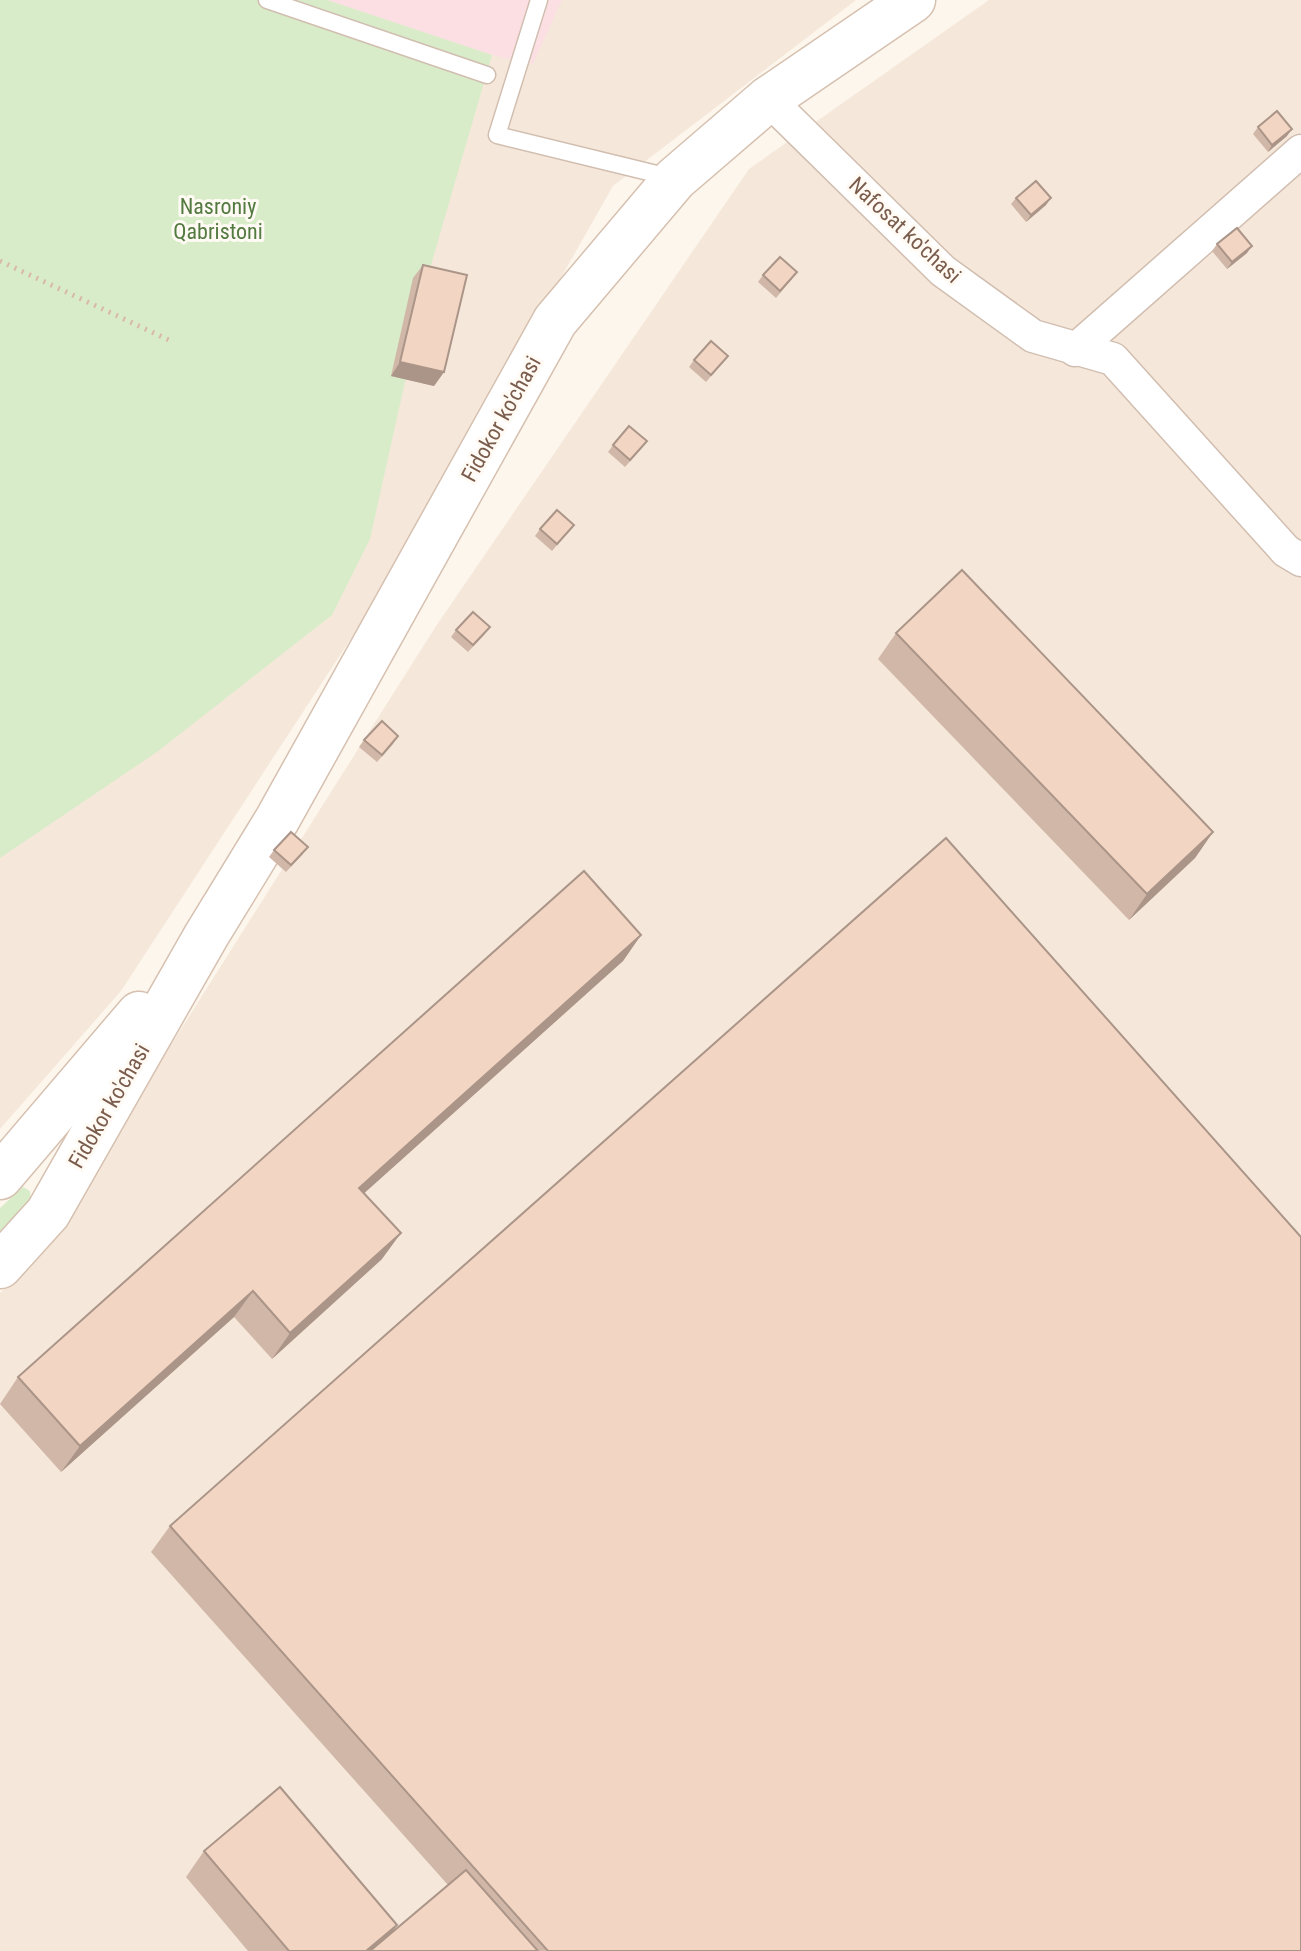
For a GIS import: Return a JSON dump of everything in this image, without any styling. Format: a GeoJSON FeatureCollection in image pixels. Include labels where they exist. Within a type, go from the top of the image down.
{"type":"FeatureCollection","features":[{"type":"Feature","properties":{"kind":"street","name":"Fidokor ko'chasi"},"geometry":{"type":"LineString","coordinates":[[0,1266],[48,1213],[206,936],[277,820],[555,321],[675,179],[768,99],[913,0]]}},
{"type":"Feature","properties":{"kind":"street","name":"Nafosat ko'chasi"},"geometry":{"type":"LineString","coordinates":[[768,99],[943,271],[1033,336],[1113,359],[1286,551],[1301,560]]}},
{"type":"Feature","properties":{"kind":"street"},"geometry":{"type":"LineString","coordinates":[[1075,350],[1301,151]]}},
{"type":"Feature","properties":{"kind":"street","name":"Fidokor ko'chasi"},"geometry":{"type":"LineString","coordinates":[[0,1177],[206,936]]}},
{"type":"Feature","properties":{"kind":"lane"},"geometry":{"type":"LineString","coordinates":[[267,0],[487,75]]}},
{"type":"Feature","properties":{"kind":"lane"},"geometry":{"type":"LineString","coordinates":[[539,0],[497,135],[675,179]]}},
{"type":"Feature","properties":{"kind":"path"},"geometry":{"type":"LineString","coordinates":[[0,261],[171,341]]}},
{"type":"Feature","properties":{"kind":"shaded area","name":"Nasroniy Qabristoni"},"geometry":{"type":"Polygon","coordinates":[[[0,0],[856,0],[613,186],[391,577],[121,991],[0,1129],[0,0]]]}},
{"type":"Feature","properties":{"kind":"shaded area"},"geometry":{"type":"Polygon","coordinates":[[[327,0],[562,0],[533,64],[492,55],[327,0]]]}},
{"type":"Feature","properties":{"kind":"shaded area"},"geometry":{"type":"Polygon","coordinates":[[[989,0],[1301,0],[1301,1951],[0,1951],[0,1293],[45,1244],[436,626],[749,169],[989,0]]]}},
{"type":"Feature","properties":{"kind":"green space","name":"Nasroniy Qabristoni"},"geometry":{"type":"Polygon","coordinates":[[[0,0],[327,0],[492,55],[431,265],[370,539],[332,615],[157,752],[0,858],[0,0]]]}},
{"type":"Feature","properties":{"kind":"green space"},"geometry":{"type":"Polygon","coordinates":[[[23,1187],[30,1191],[31,1203],[0,1238],[0,1208],[23,1187]]]}},
{"type":"Feature","properties":{"kind":"building"},"geometry":{"type":"Polygon","coordinates":[[[1277,111],[1292,129],[1272,145],[1258,127],[1277,111]]]}},
{"type":"Feature","properties":{"kind":"building"},"geometry":{"type":"Polygon","coordinates":[[[1036,181],[1051,198],[1031,215],[1016,198],[1036,181]]]}},
{"type":"Feature","properties":{"kind":"building"},"geometry":{"type":"Polygon","coordinates":[[[1237,228],[1252,246],[1232,262],[1217,244],[1237,228]]]}},
{"type":"Feature","properties":{"kind":"building"},"geometry":{"type":"Polygon","coordinates":[[[780,257],[797,272],[780,291],[763,275],[780,257]]]}},
{"type":"Feature","properties":{"kind":"building"},"geometry":{"type":"Polygon","coordinates":[[[423,265],[467,275],[444,372],[400,362],[423,265]]]}},
{"type":"Feature","properties":{"kind":"building"},"geometry":{"type":"Polygon","coordinates":[[[711,341],[728,356],[711,375],[694,360],[711,341]]]}},
{"type":"Feature","properties":{"kind":"building"},"geometry":{"type":"Polygon","coordinates":[[[629,426],[647,441],[630,460],[613,445],[629,426]]]}},
{"type":"Feature","properties":{"kind":"building"},"geometry":{"type":"Polygon","coordinates":[[[557,510],[574,525],[557,544],[540,529],[557,510]]]}},
{"type":"Feature","properties":{"kind":"building"},"geometry":{"type":"Polygon","coordinates":[[[962,570],[1213,832],[1147,894],[896,633],[962,570]]]}},
{"type":"Feature","properties":{"kind":"building"},"geometry":{"type":"Polygon","coordinates":[[[473,612],[490,627],[473,645],[456,630],[473,612]]]}},
{"type":"Feature","properties":{"kind":"building"},"geometry":{"type":"Polygon","coordinates":[[[382,721],[398,736],[382,755],[364,740],[382,721]]]}},
{"type":"Feature","properties":{"kind":"building"},"geometry":{"type":"Polygon","coordinates":[[[291,832],[308,847],[291,865],[274,850],[291,832]]]}},
{"type":"Feature","properties":{"kind":"building"},"geometry":{"type":"Polygon","coordinates":[[[946,838],[1301,1237],[1301,1951],[548,1951],[170,1526],[946,838]]]}},
{"type":"Feature","properties":{"kind":"building"},"geometry":{"type":"Polygon","coordinates":[[[584,871],[641,935],[359,1188],[401,1233],[290,1333],[253,1291],[80,1446],[18,1377],[584,871]]]}},
{"type":"Feature","properties":{"kind":"building"},"geometry":{"type":"Polygon","coordinates":[[[280,1787],[397,1925],[366,1951],[289,1951],[204,1851],[280,1787]]]}},
{"type":"Feature","properties":{"kind":"building"},"geometry":{"type":"Polygon","coordinates":[[[466,1870],[538,1951],[370,1951],[466,1870]]]}}]}
